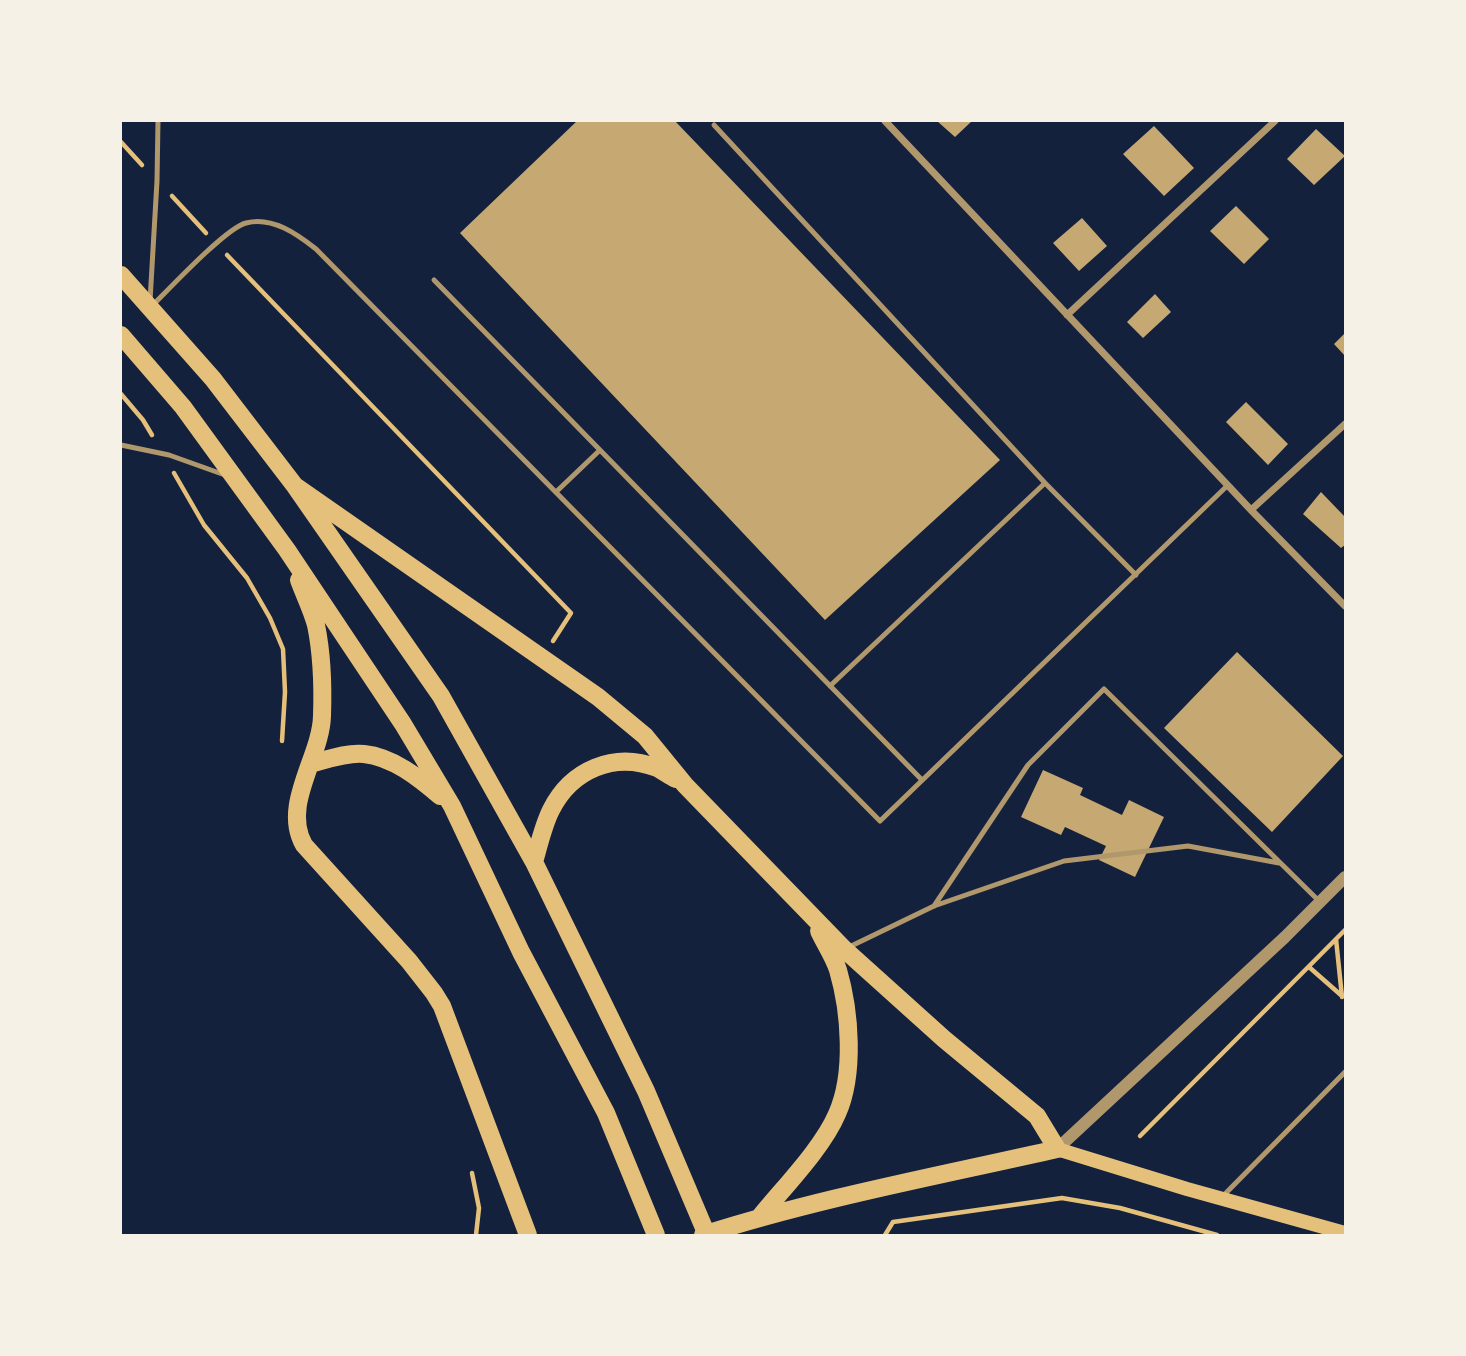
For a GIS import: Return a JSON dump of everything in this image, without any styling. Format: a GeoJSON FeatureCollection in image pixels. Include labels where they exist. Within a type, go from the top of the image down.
{"type":"FeatureCollection","features":[{"type":"Feature","properties":{"kind":"main road"},"geometry":{"type":"LineString","coordinates":[[121,275],[213,379],[295,486],[441,696],[534,862],[646,1091],[705,1235],[759,1217],[851,1194],[1057,1149],[1345,1233]]}},
{"type":"Feature","properties":{"kind":"main road"},"geometry":{"type":"LineString","coordinates":[[121,335],[183,407],[287,550],[403,724],[453,806],[520,952],[606,1113],[656,1235]]}},
{"type":"Feature","properties":{"kind":"main road"},"geometry":{"type":"LineString","coordinates":[[295,486],[598,697],[645,736],[685,785],[813,919],[944,1039],[1037,1116],[1057,1149]]}},
{"type":"Feature","properties":{"kind":"main road"},"geometry":{"type":"LineString","coordinates":[[287,550],[315,623],[319,647],[322,719],[295,820],[299,837],[434,993],[442,1006],[528,1235]]}},
{"type":"Feature","properties":{"kind":"main road"},"geometry":{"type":"LineString","coordinates":[[310,764],[362,754],[388,761],[418,777],[453,806]]}},
{"type":"Feature","properties":{"kind":"main road"},"geometry":{"type":"LineString","coordinates":[[534,862],[550,811],[562,792],[579,775],[596,766],[614,762],[656,768],[685,785]]}},
{"type":"Feature","properties":{"kind":"main road"},"geometry":{"type":"LineString","coordinates":[[759,1217],[808,1159],[837,1114],[848,1071],[847,1011],[838,967],[813,919]]}},
{"type":"Feature","properties":{"kind":"street"},"geometry":{"type":"LineString","coordinates":[[885,121],[1251,510],[1345,606]]}},
{"type":"Feature","properties":{"kind":"street"},"geometry":{"type":"LineString","coordinates":[[1067,315],[1275,121]]}},
{"type":"Feature","properties":{"kind":"street"},"geometry":{"type":"LineString","coordinates":[[1251,510],[1345,424]]}},
{"type":"Feature","properties":{"kind":"street"},"geometry":{"type":"LineString","coordinates":[[1057,1149],[1107,1105],[1345,877]]}},
{"type":"Feature","properties":{"kind":"lane"},"geometry":{"type":"LineString","coordinates":[[150,308],[158,121]]}},
{"type":"Feature","properties":{"kind":"lane"},"geometry":{"type":"LineString","coordinates":[[714,125],[1045,483],[1136,575]]}},
{"type":"Feature","properties":{"kind":"lane"},"geometry":{"type":"LineString","coordinates":[[150,308],[227,233],[247,222],[271,223],[292,230],[316,248],[880,821],[1228,485]]}},
{"type":"Feature","properties":{"kind":"lane"},"geometry":{"type":"LineString","coordinates":[[434,280],[922,780]]}},
{"type":"Feature","properties":{"kind":"lane"},"geometry":{"type":"LineString","coordinates":[[121,445],[162,454],[235,478]]}},
{"type":"Feature","properties":{"kind":"lane"},"geometry":{"type":"LineString","coordinates":[[555,492],[600,450]]}},
{"type":"Feature","properties":{"kind":"lane"},"geometry":{"type":"LineString","coordinates":[[830,686],[1045,483]]}},
{"type":"Feature","properties":{"kind":"lane"},"geometry":{"type":"LineString","coordinates":[[934,906],[1028,765],[1104,689],[1320,902]]}},
{"type":"Feature","properties":{"kind":"lane"},"geometry":{"type":"LineString","coordinates":[[844,949],[934,906],[1064,861],[1188,846],[1279,863]]}},
{"type":"Feature","properties":{"kind":"lane"},"geometry":{"type":"LineString","coordinates":[[1221,1199],[1345,1072]]}},
{"type":"Feature","properties":{"kind":"path"},"geometry":{"type":"LineString","coordinates":[[157,181],[571,613],[553,641]]}},
{"type":"Feature","properties":{"kind":"path"},"geometry":{"type":"LineString","coordinates":[[121,394],[143,420],[204,525],[247,578],[275,628],[283,649],[285,692],[282,741]]}},
{"type":"Feature","properties":{"kind":"path"},"geometry":{"type":"LineString","coordinates":[[1140,1136],[1345,930]]}},
{"type":"Feature","properties":{"kind":"path"},"geometry":{"type":"LineString","coordinates":[[1309,967],[1342,997],[1336,939]]}},
{"type":"Feature","properties":{"kind":"path"},"geometry":{"type":"LineString","coordinates":[[472,1173],[479,1208],[475,1235]]}},
{"type":"Feature","properties":{"kind":"path"},"geometry":{"type":"LineString","coordinates":[[885,1235],[893,1222],[1062,1198],[1121,1208],[1217,1235]]}},
{"type":"Feature","properties":{"kind":"building"},"geometry":{"type":"Polygon","coordinates":[[[577,121],[675,121],[1000,460],[825,620],[460,233],[577,121]]]}},
{"type":"Feature","properties":{"kind":"building"},"geometry":{"type":"Polygon","coordinates":[[[937,121],[972,121],[955,137],[937,121]]]}},
{"type":"Feature","properties":{"kind":"building"},"geometry":{"type":"Polygon","coordinates":[[[1154,126],[1194,168],[1164,196],[1123,154],[1154,126]]]}},
{"type":"Feature","properties":{"kind":"building"},"geometry":{"type":"Polygon","coordinates":[[[1316,129],[1345,156],[1314,185],[1287,159],[1316,129]]]}},
{"type":"Feature","properties":{"kind":"building"},"geometry":{"type":"Polygon","coordinates":[[[1236,206],[1269,239],[1244,264],[1210,231],[1236,206]]]}},
{"type":"Feature","properties":{"kind":"building"},"geometry":{"type":"Polygon","coordinates":[[[1082,218],[1107,246],[1079,271],[1053,243],[1082,218]]]}},
{"type":"Feature","properties":{"kind":"building"},"geometry":{"type":"Polygon","coordinates":[[[1155,294],[1171,312],[1143,338],[1127,322],[1155,294]]]}},
{"type":"Feature","properties":{"kind":"building"},"geometry":{"type":"Polygon","coordinates":[[[1345,333],[1345,356],[1334,344],[1345,333]]]}},
{"type":"Feature","properties":{"kind":"building"},"geometry":{"type":"Polygon","coordinates":[[[1246,402],[1288,444],[1268,465],[1226,422],[1246,402]]]}},
{"type":"Feature","properties":{"kind":"building"},"geometry":{"type":"Polygon","coordinates":[[[1321,492],[1345,517],[1345,545],[1341,548],[1303,514],[1321,492]]]}},
{"type":"Feature","properties":{"kind":"building"},"geometry":{"type":"Polygon","coordinates":[[[1237,652],[1343,756],[1272,832],[1164,728],[1237,652]]]}},
{"type":"Feature","properties":{"kind":"building"},"geometry":{"type":"Polygon","coordinates":[[[1043,770],[1083,788],[1080,795],[1122,815],[1129,800],[1164,817],[1135,877],[1099,860],[1106,846],[1065,827],[1061,835],[1021,817],[1043,770]]]}}]}
